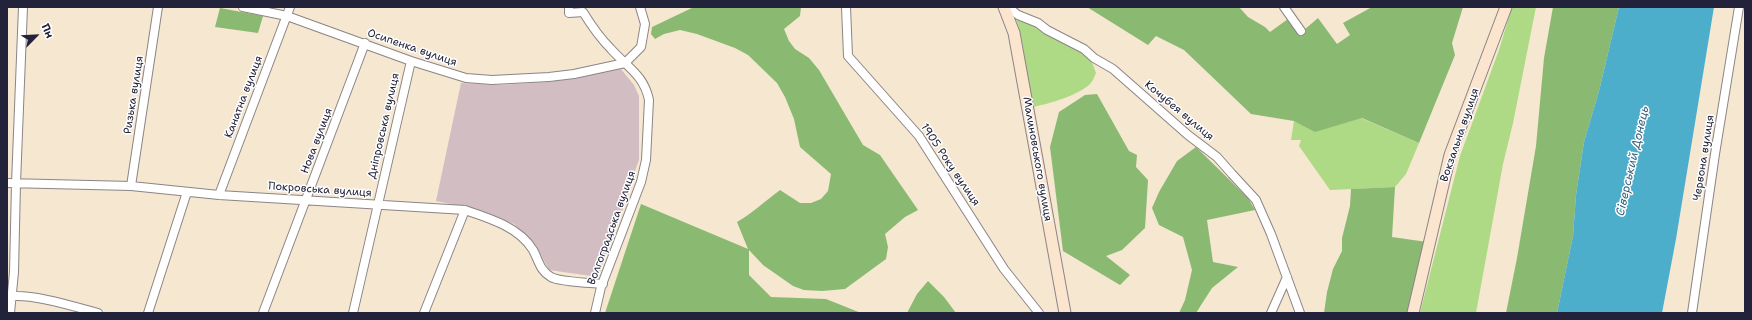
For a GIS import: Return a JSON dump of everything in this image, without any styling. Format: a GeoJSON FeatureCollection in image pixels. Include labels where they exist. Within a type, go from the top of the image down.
{"type":"FeatureCollection","features":[{"type":"Feature","properties":{"kind":"main road","name":"Малиновського вулиця"},"geometry":{"type":"LineString","coordinates":[[1004,7],[1014,33],[1065,313]]}},
{"type":"Feature","properties":{"kind":"main road","name":"Вокзальна вулиця"},"geometry":{"type":"LineString","coordinates":[[1413,313],[1450,155],[1506,7]]}},
{"type":"Feature","properties":{"kind":"street"},"geometry":{"type":"LineString","coordinates":[[10,313],[9,296],[13,289],[14,272],[23,7]]}},
{"type":"Feature","properties":{"kind":"street","name":"Ризька вулиця"},"geometry":{"type":"LineString","coordinates":[[131,186],[158,7]]}},
{"type":"Feature","properties":{"kind":"street","name":"Осипенка вулиця"},"geometry":{"type":"LineString","coordinates":[[243,7],[287,16],[365,43],[411,61],[466,78],[492,80],[574,74],[625,63]]}},
{"type":"Feature","properties":{"kind":"street","name":"Канатна вулиця"},"geometry":{"type":"LineString","coordinates":[[219,195],[290,7]]}},
{"type":"Feature","properties":{"kind":"street"},"geometry":{"type":"LineString","coordinates":[[569,7],[569,13],[583,12],[594,29],[625,63],[641,47],[645,24],[640,7]]}},
{"type":"Feature","properties":{"kind":"street","name":"1905 Року вулиця"},"geometry":{"type":"LineString","coordinates":[[846,7],[848,56],[919,136],[1004,269],[1039,313]]}},
{"type":"Feature","properties":{"kind":"street","name":"Кочубея вулиця"},"geometry":{"type":"LineString","coordinates":[[1008,7],[1018,15],[1038,23],[1047,30],[1084,49],[1094,58],[1113,69],[1188,135],[1217,158],[1256,200],[1288,277],[1300,313]]}},
{"type":"Feature","properties":{"kind":"street"},"geometry":{"type":"LineString","coordinates":[[1284,7],[1301,32]]}},
{"type":"Feature","properties":{"kind":"street","name":"Червона вулиця"},"geometry":{"type":"LineString","coordinates":[[1692,313],[1715,154],[1739,7]]}},
{"type":"Feature","properties":{"kind":"street","name":"Нова вулиця"},"geometry":{"type":"LineString","coordinates":[[263,313],[365,43]]}},
{"type":"Feature","properties":{"kind":"street","name":"Дніпровська вулиця"},"geometry":{"type":"LineString","coordinates":[[353,313],[411,61]]}},
{"type":"Feature","properties":{"kind":"street","name":"Волгоградська вулиця"},"geometry":{"type":"LineString","coordinates":[[595,313],[603,284],[645,169],[649,100],[647,90],[640,77],[625,63]]}},
{"type":"Feature","properties":{"kind":"street","name":"Покровська вулиця"},"geometry":{"type":"LineString","coordinates":[[7,183],[131,186],[219,195],[465,210],[517,233],[533,250],[543,271],[553,279],[603,284]]}},
{"type":"Feature","properties":{"kind":"street"},"geometry":{"type":"LineString","coordinates":[[148,313],[187,192]]}},
{"type":"Feature","properties":{"kind":"street"},"geometry":{"type":"LineString","coordinates":[[424,313],[465,210]]}},
{"type":"Feature","properties":{"kind":"street"},"geometry":{"type":"LineString","coordinates":[[1270,313],[1288,277]]}},
{"type":"Feature","properties":{"kind":"street"},"geometry":{"type":"LineString","coordinates":[[9,296],[66,304],[98,313]]}},
{"type":"Feature","properties":{"kind":"shaded area"},"geometry":{"type":"Polygon","coordinates":[[[620,68],[634,85],[639,96],[639,160],[633,176],[632,184],[598,277],[549,270],[537,248],[514,224],[460,206],[436,201],[461,83],[499,85],[547,82],[577,78],[620,68]]]}},
{"type":"Feature","properties":{"kind":"green space"},"geometry":{"type":"Polygon","coordinates":[[[694,7],[801,7],[800,16],[784,29],[789,41],[795,49],[809,58],[819,70],[863,145],[880,155],[918,210],[905,217],[885,234],[888,247],[886,259],[845,289],[822,291],[804,290],[793,286],[763,265],[749,250],[749,275],[771,297],[826,299],[861,313],[605,313],[641,204],[748,249],[737,222],[754,211],[780,190],[800,203],[811,203],[821,199],[828,191],[831,174],[800,147],[794,119],[785,97],[777,83],[748,55],[735,48],[697,34],[680,30],[664,34],[655,39],[651,34],[652,27],[694,7]]]}},
{"type":"Feature","properties":{"kind":"green space"},"geometry":{"type":"Polygon","coordinates":[[[1087,7],[1239,7],[1248,17],[1265,27],[1270,32],[1288,19],[1304,30],[1318,18],[1337,44],[1350,35],[1343,23],[1372,7],[1463,7],[1452,43],[1455,55],[1419,143],[1362,118],[1315,132],[1294,121],[1251,114],[1184,50],[1156,36],[1148,45],[1087,7]]]}},
{"type":"Feature","properties":{"kind":"green space"},"geometry":{"type":"Polygon","coordinates":[[[1512,7],[1536,7],[1513,123],[1503,164],[1476,313],[1420,313],[1460,156],[1499,50],[1512,7]]]}},
{"type":"Feature","properties":{"kind":"green space"},"geometry":{"type":"Polygon","coordinates":[[[1553,7],[1619,7],[1599,91],[1584,142],[1576,195],[1573,236],[1557,313],[1506,313],[1536,146],[1544,58],[1553,7]]]}},
{"type":"Feature","properties":{"kind":"green space"},"geometry":{"type":"Polygon","coordinates":[[[220,8],[263,16],[258,33],[215,27],[220,8]]]}},
{"type":"Feature","properties":{"kind":"green space"},"geometry":{"type":"Polygon","coordinates":[[[1014,14],[1090,57],[1096,73],[1090,84],[1071,95],[1056,101],[1033,107],[1021,37],[1014,14]]]}},
{"type":"Feature","properties":{"kind":"green space"},"geometry":{"type":"Polygon","coordinates":[[[1097,94],[1129,151],[1137,155],[1136,167],[1148,180],[1145,228],[1122,250],[1106,256],[1130,275],[1120,285],[1063,251],[1050,147],[1059,112],[1085,95],[1097,94]]]}},
{"type":"Feature","properties":{"kind":"green space"},"geometry":{"type":"Polygon","coordinates":[[[1361,118],[1419,143],[1406,174],[1395,187],[1330,190],[1299,146],[1301,140],[1291,140],[1294,121],[1327,128],[1361,118]]]}},
{"type":"Feature","properties":{"kind":"green space"},"geometry":{"type":"Polygon","coordinates":[[[1196,147],[1248,198],[1255,210],[1207,220],[1213,262],[1238,267],[1212,288],[1196,313],[1179,313],[1185,300],[1192,270],[1183,237],[1159,225],[1152,208],[1159,192],[1177,161],[1196,147]]]}},
{"type":"Feature","properties":{"kind":"green space"},"geometry":{"type":"Polygon","coordinates":[[[1395,187],[1392,237],[1427,242],[1410,313],[1324,313],[1327,292],[1333,269],[1342,251],[1342,238],[1350,206],[1351,189],[1395,187]]]}},
{"type":"Feature","properties":{"kind":"green space"},"geometry":{"type":"Polygon","coordinates":[[[928,281],[944,297],[956,313],[907,313],[917,294],[928,281]]]}},
{"type":"Feature","properties":{"kind":"water","name":"Сіверський Донець"},"geometry":{"type":"Polygon","coordinates":[[[1619,7],[1714,7],[1676,239],[1662,313],[1557,313],[1573,236],[1576,195],[1584,142],[1599,91],[1619,7]]]}}]}
